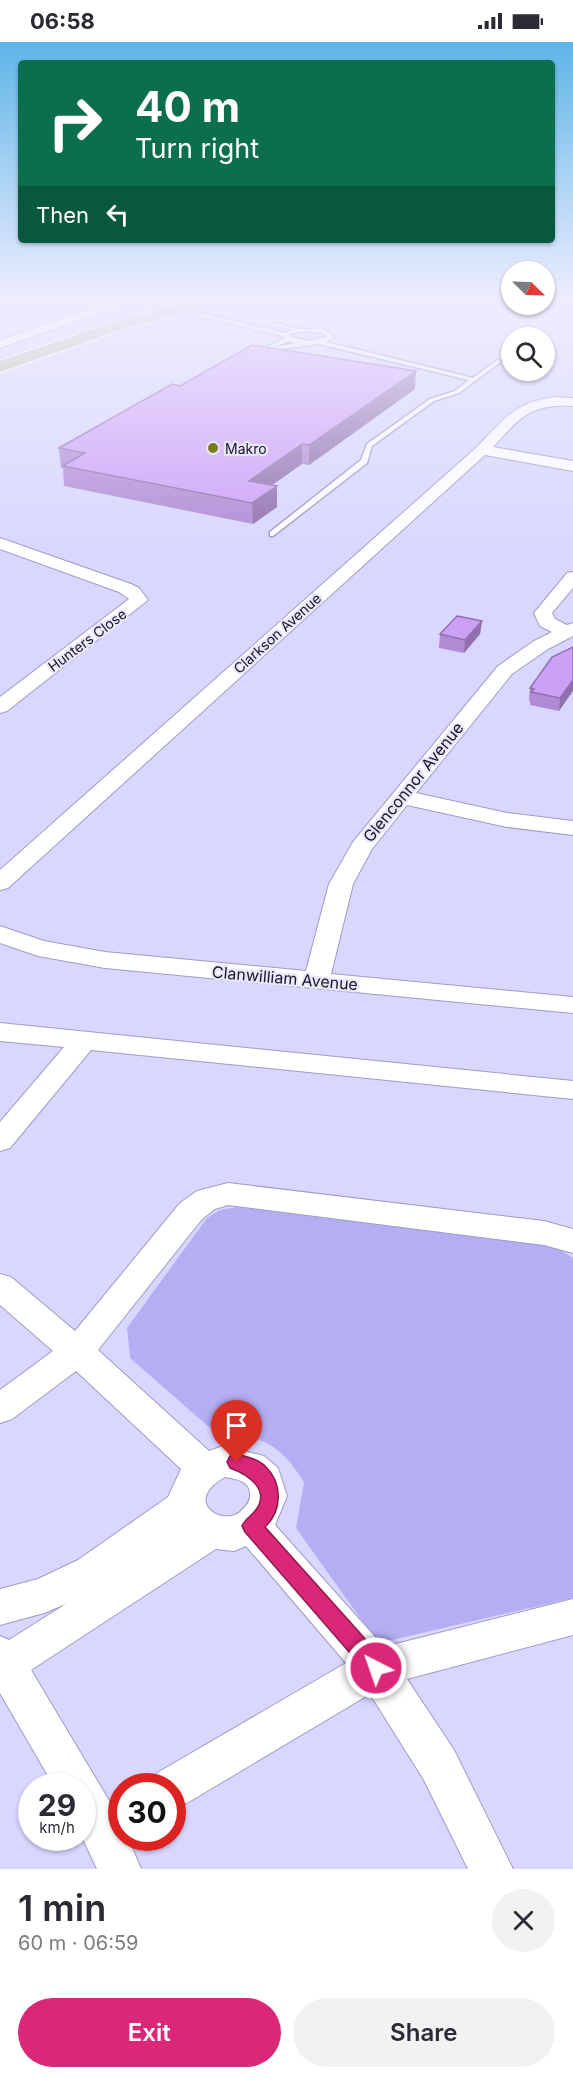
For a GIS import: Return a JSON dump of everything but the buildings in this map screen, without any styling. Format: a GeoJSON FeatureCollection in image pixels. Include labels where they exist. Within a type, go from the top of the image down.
{"type":"FeatureCollection","features":[{"type":"Feature","properties":{"kind":"street","name":"Clarkson Avenue"},"geometry":{"type":"LineString","coordinates":[[0,883],[482,450],[528,406],[544,401],[567,401]]}},
{"type":"Feature","properties":{"kind":"street"},"geometry":{"type":"LineString","coordinates":[[482,450],[573,466]]}},
{"type":"Feature","properties":{"kind":"street","name":"Hunters Close"},"geometry":{"type":"LineString","coordinates":[[0,543],[125,588],[133,592],[139,600],[0,707]]}},
{"type":"Feature","properties":{"kind":"street"},"geometry":{"type":"LineString","coordinates":[[570,631],[547,622],[543,614],[573,577]]}},
{"type":"Feature","properties":{"kind":"street","name":"Glenconnor Avenue"},"geometry":{"type":"LineString","coordinates":[[316,981],[341,884],[361,847],[505,670],[541,645],[570,631]]}},
{"type":"Feature","properties":{"kind":"street"},"geometry":{"type":"LineString","coordinates":[[0,680],[22,689]]}},
{"type":"Feature","properties":{"kind":"street"},"geometry":{"type":"LineString","coordinates":[[402,797],[507,820],[573,828]]}},
{"type":"Feature","properties":{"kind":"street","name":"Clanwilliam Avenue"},"geometry":{"type":"LineString","coordinates":[[0,934],[38,948],[72,956],[573,1005]]}},
{"type":"Feature","properties":{"kind":"street"},"geometry":{"type":"LineString","coordinates":[[0,1032],[573,1089]]}},
{"type":"Feature","properties":{"kind":"street"},"geometry":{"type":"LineString","coordinates":[[0,1141],[85,1040]]}},
{"type":"Feature","properties":{"kind":"street"},"geometry":{"type":"LineString","coordinates":[[0,1409],[77,1352],[191,1211],[201,1202],[214,1196],[228,1194],[544,1233],[573,1241]]}},
{"type":"Feature","properties":{"kind":"street"},"geometry":{"type":"LineString","coordinates":[[0,1286],[205,1468]]}},
{"type":"Feature","properties":{"kind":"street"},"geometry":{"type":"LineString","coordinates":[[223,1461],[237,1462],[249,1465],[266,1483],[269,1494],[268,1506],[262,1517],[252,1526],[239,1532],[226,1533],[199,1518],[187,1493],[192,1481],[205,1468],[223,1461]]}},
{"type":"Feature","properties":{"kind":"street"},"geometry":{"type":"LineString","coordinates":[[0,1607],[44,1594],[199,1518]]}},
{"type":"Feature","properties":{"kind":"street"},"geometry":{"type":"LineString","coordinates":[[69,1773],[2,1663],[199,1518]]}},
{"type":"Feature","properties":{"kind":"street"},"geometry":{"type":"LineString","coordinates":[[252,1526],[376,1668],[439,1765],[490,1869]]}},
{"type":"Feature","properties":{"kind":"street"},"geometry":{"type":"LineString","coordinates":[[186,1780],[376,1668],[573,1617]]}},
{"type":"Feature","properties":{"kind":"street"},"geometry":{"type":"LineString","coordinates":[[102,1814],[119,1869]]}},
{"type":"Feature","properties":{"kind":"lane"},"geometry":{"type":"LineString","coordinates":[[273,534],[364,461],[369,445],[432,400],[457,392],[473,381]]}},
{"type":"Feature","properties":{"kind":"shaded area"},"geometry":{"type":"Polygon","coordinates":[[[237,1207],[535,1243],[562,1251],[573,1258],[573,1598],[392,1640],[375,1639],[296,1528],[304,1482],[293,1466],[280,1452],[264,1442],[255,1438],[223,1433],[209,1427],[130,1358],[127,1328],[207,1218],[220,1210],[237,1207]]]}},
{"type":"Feature","properties":{"kind":"place","name":"Makro"},"geometry":{"type":"Point","coordinates":[213,448]}},
{"type":"Feature","properties":{"kind":"route"},"geometry":{"type":"LineString","coordinates":[[237,1462],[249,1465],[259,1473],[266,1483],[269,1494],[268,1506],[262,1517],[252,1526],[376,1668]]}}]}
